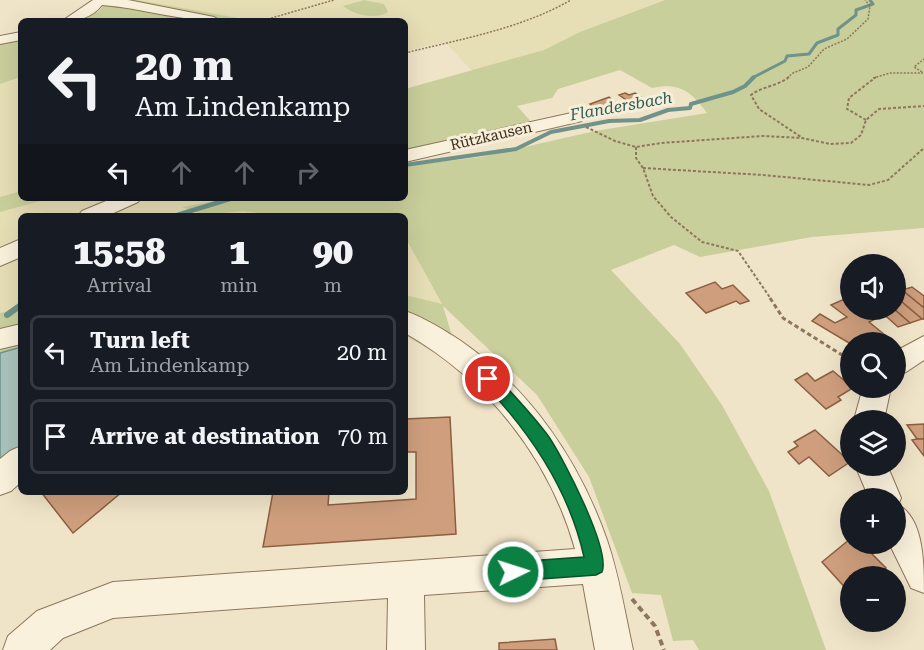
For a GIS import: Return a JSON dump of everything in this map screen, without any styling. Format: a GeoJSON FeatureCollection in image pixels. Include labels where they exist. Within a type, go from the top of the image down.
{"type":"FeatureCollection","features":[{"type":"Feature","properties":{"kind":"street"},"geometry":{"type":"LineString","coordinates":[[75,18],[93,8],[100,1],[124,3],[199,18]]}},
{"type":"Feature","properties":{"kind":"street","name":"Rützkausen"},"geometry":{"type":"LineString","coordinates":[[408,155],[576,117]]}},
{"type":"Feature","properties":{"kind":"street"},"geometry":{"type":"LineString","coordinates":[[96,213],[124,201]]}},
{"type":"Feature","properties":{"kind":"street"},"geometry":{"type":"LineString","coordinates":[[0,258],[18,249]]}},
{"type":"Feature","properties":{"kind":"street"},"geometry":{"type":"LineString","coordinates":[[408,322],[431,334],[474,363],[518,409],[544,444],[568,487],[590,540],[614,650]]}},
{"type":"Feature","properties":{"kind":"street"},"geometry":{"type":"LineString","coordinates":[[0,339],[18,335]]}},
{"type":"Feature","properties":{"kind":"street"},"geometry":{"type":"LineString","coordinates":[[906,358],[924,348]]}},
{"type":"Feature","properties":{"kind":"street"},"geometry":{"type":"LineString","coordinates":[[0,480],[18,464]]}},
{"type":"Feature","properties":{"kind":"street"},"geometry":{"type":"LineString","coordinates":[[906,539],[923,570]]}},
{"type":"Feature","properties":{"kind":"street"},"geometry":{"type":"LineString","coordinates":[[22,650],[50,624],[113,600],[596,565]]}},
{"type":"Feature","properties":{"kind":"street"},"geometry":{"type":"LineString","coordinates":[[406,579],[406,650]]}},
{"type":"Feature","properties":{"kind":"path"},"geometry":{"type":"LineString","coordinates":[[271,18],[334,0]]}},
{"type":"Feature","properties":{"kind":"path"},"geometry":{"type":"LineString","coordinates":[[408,52],[538,16],[572,0]]}},
{"type":"Feature","properties":{"kind":"path"},"geometry":{"type":"LineString","coordinates":[[802,138],[759,109],[751,95],[760,88],[783,82],[793,73],[808,67],[824,49],[847,39],[868,19],[870,6],[865,0]]}},
{"type":"Feature","properties":{"kind":"path"},"geometry":{"type":"LineString","coordinates":[[923,73],[914,67],[924,59]]}},
{"type":"Feature","properties":{"kind":"path"},"geometry":{"type":"LineString","coordinates":[[866,120],[848,109],[849,98],[870,78],[885,72],[923,73]]}},
{"type":"Feature","properties":{"kind":"path"},"geometry":{"type":"LineString","coordinates":[[589,130],[636,147],[661,143],[763,136],[802,138],[830,144],[850,143],[861,135],[866,120],[879,109],[924,106]]}},
{"type":"Feature","properties":{"kind":"path"},"geometry":{"type":"LineString","coordinates":[[636,147],[636,158],[643,168],[653,196],[671,217],[702,242],[738,251],[783,318],[840,354]]}},
{"type":"Feature","properties":{"kind":"path"},"geometry":{"type":"LineString","coordinates":[[643,168],[763,175],[869,185],[888,180],[924,148]]}},
{"type":"Feature","properties":{"kind":"path"},"geometry":{"type":"LineString","coordinates":[[628,595],[655,626],[664,650]]}},
{"type":"Feature","properties":{"kind":"shaded area"},"geometry":{"type":"Polygon","coordinates":[[[137,0],[665,0],[580,32],[544,50],[472,71],[445,42],[408,50],[408,18],[237,18],[137,0]]]}},
{"type":"Feature","properties":{"kind":"shaded area"},"geometry":{"type":"Polygon","coordinates":[[[18,79],[18,192],[0,197],[0,84],[18,79]]]}},
{"type":"Feature","properties":{"kind":"shaded area"},"geometry":{"type":"Polygon","coordinates":[[[41,201],[216,201],[183,207],[199,213],[18,213],[18,309],[0,313],[0,212],[41,201]]]}},
{"type":"Feature","properties":{"kind":"shaded area"},"geometry":{"type":"Polygon","coordinates":[[[243,211],[259,213],[224,213],[243,211]]]}},
{"type":"Feature","properties":{"kind":"shaded area"},"geometry":{"type":"Polygon","coordinates":[[[408,243],[442,305],[408,296],[408,243]]]}},
{"type":"Feature","properties":{"kind":"green space"},"geometry":{"type":"Polygon","coordinates":[[[108,0],[137,0],[238,18],[84,18],[99,11],[108,0]]]}},
{"type":"Feature","properties":{"kind":"green space"},"geometry":{"type":"Polygon","coordinates":[[[364,0],[384,4],[388,12],[377,16],[365,15],[343,6],[364,0]]]}},
{"type":"Feature","properties":{"kind":"green space"},"geometry":{"type":"Polygon","coordinates":[[[665,0],[924,0],[924,228],[812,237],[700,257],[674,245],[611,270],[680,344],[722,405],[769,491],[826,650],[699,650],[693,640],[673,641],[661,595],[632,593],[589,477],[537,395],[443,306],[462,369],[408,337],[408,296],[442,304],[408,242],[408,213],[259,213],[243,211],[198,213],[182,207],[215,201],[408,201],[408,166],[481,157],[595,131],[707,113],[684,90],[670,86],[652,88],[620,70],[558,89],[552,98],[517,106],[533,124],[408,152],[408,88],[544,50],[580,32],[665,0]]]}},
{"type":"Feature","properties":{"kind":"green space"},"geometry":{"type":"Polygon","coordinates":[[[18,39],[18,78],[0,84],[0,42],[18,39]]]}},
{"type":"Feature","properties":{"kind":"green space"},"geometry":{"type":"Polygon","coordinates":[[[18,192],[18,201],[41,201],[0,212],[0,197],[18,192]]]}},
{"type":"Feature","properties":{"kind":"green space"},"geometry":{"type":"Polygon","coordinates":[[[18,309],[18,348],[0,353],[0,313],[18,309]]]}},
{"type":"Feature","properties":{"kind":"water"},"geometry":{"type":"Polygon","coordinates":[[[18,348],[18,456],[0,472],[0,353],[18,348]]]}},
{"type":"Feature","properties":{"kind":"building"},"geometry":{"type":"Polygon","coordinates":[[[625,93],[629,95],[635,93],[644,99],[631,103],[619,95],[625,93]]]}},
{"type":"Feature","properties":{"kind":"building"},"geometry":{"type":"Polygon","coordinates":[[[609,97],[619,106],[598,111],[590,104],[609,97]]]}},
{"type":"Feature","properties":{"kind":"building"},"geometry":{"type":"Polygon","coordinates":[[[715,282],[722,289],[733,285],[749,301],[740,304],[736,301],[706,313],[686,293],[715,282]]]}},
{"type":"Feature","properties":{"kind":"building"},"geometry":{"type":"Polygon","coordinates":[[[912,287],[924,296],[924,308],[906,293],[906,289],[912,287]]]}},
{"type":"Feature","properties":{"kind":"building"},"geometry":{"type":"Polygon","coordinates":[[[906,293],[924,308],[924,319],[906,305],[906,293]]]}},
{"type":"Feature","properties":{"kind":"building"},"geometry":{"type":"Polygon","coordinates":[[[840,301],[840,312],[831,305],[840,301]]]}},
{"type":"Feature","properties":{"kind":"building"},"geometry":{"type":"Polygon","coordinates":[[[906,305],[922,319],[910,323],[906,320],[906,305]]]}},
{"type":"Feature","properties":{"kind":"building"},"geometry":{"type":"Polygon","coordinates":[[[820,314],[835,323],[841,320],[873,320],[869,322],[881,332],[840,332],[840,338],[812,321],[820,314]]]}},
{"type":"Feature","properties":{"kind":"building"},"geometry":{"type":"Polygon","coordinates":[[[890,320],[906,320],[910,323],[898,327],[890,320]]]}},
{"type":"Feature","properties":{"kind":"building"},"geometry":{"type":"Polygon","coordinates":[[[833,371],[840,377],[840,396],[838,397],[841,400],[826,409],[795,380],[807,373],[815,381],[833,371]]]}},
{"type":"Feature","properties":{"kind":"building"},"geometry":{"type":"Polygon","coordinates":[[[450,417],[456,534],[263,547],[272,495],[329,495],[328,505],[416,499],[416,452],[408,452],[408,419],[450,417]]]}},
{"type":"Feature","properties":{"kind":"building"},"geometry":{"type":"Polygon","coordinates":[[[924,424],[924,439],[917,439],[907,425],[924,424]]]}},
{"type":"Feature","properties":{"kind":"building"},"geometry":{"type":"Polygon","coordinates":[[[815,430],[840,453],[840,469],[829,476],[809,457],[799,464],[788,452],[798,446],[794,442],[815,430]]]}},
{"type":"Feature","properties":{"kind":"building"},"geometry":{"type":"Polygon","coordinates":[[[924,439],[924,456],[912,440],[924,439]]]}},
{"type":"Feature","properties":{"kind":"building"},"geometry":{"type":"Polygon","coordinates":[[[43,495],[118,495],[73,533],[43,495]]]}},
{"type":"Feature","properties":{"kind":"building"},"geometry":{"type":"Polygon","coordinates":[[[840,547],[840,554],[872,554],[884,566],[840,566],[840,582],[822,562],[840,547]]]}},
{"type":"Feature","properties":{"kind":"building"},"geometry":{"type":"Polygon","coordinates":[[[555,639],[557,650],[499,650],[499,643],[555,639]]]}},
{"type":"Feature","properties":{"kind":"waterway","name":"Flandersbach"},"geometry":{"type":"LineString","coordinates":[[752,78],[785,61],[787,56],[809,54],[817,43],[838,35],[838,29],[856,15],[856,10],[873,4],[870,0]]}},
{"type":"Feature","properties":{"kind":"waterway","name":"Flandersbach"},"geometry":{"type":"LineString","coordinates":[[408,165],[516,149],[551,132],[609,121],[640,120],[668,110],[690,108],[691,104],[733,92],[745,86],[754,77]]}},
{"type":"Feature","properties":{"kind":"waterway","name":"Flandersbach"},"geometry":{"type":"LineString","coordinates":[[184,213],[223,201]]}},
{"type":"Feature","properties":{"kind":"waterway","name":"Flandersbach"},"geometry":{"type":"LineString","coordinates":[[7,315],[18,307]]}},
{"type":"Feature","properties":{"kind":"route"},"geometry":{"type":"LineString","coordinates":[[488,379],[518,409],[544,444],[568,487],[590,540],[596,565],[513,572]]}}]}
